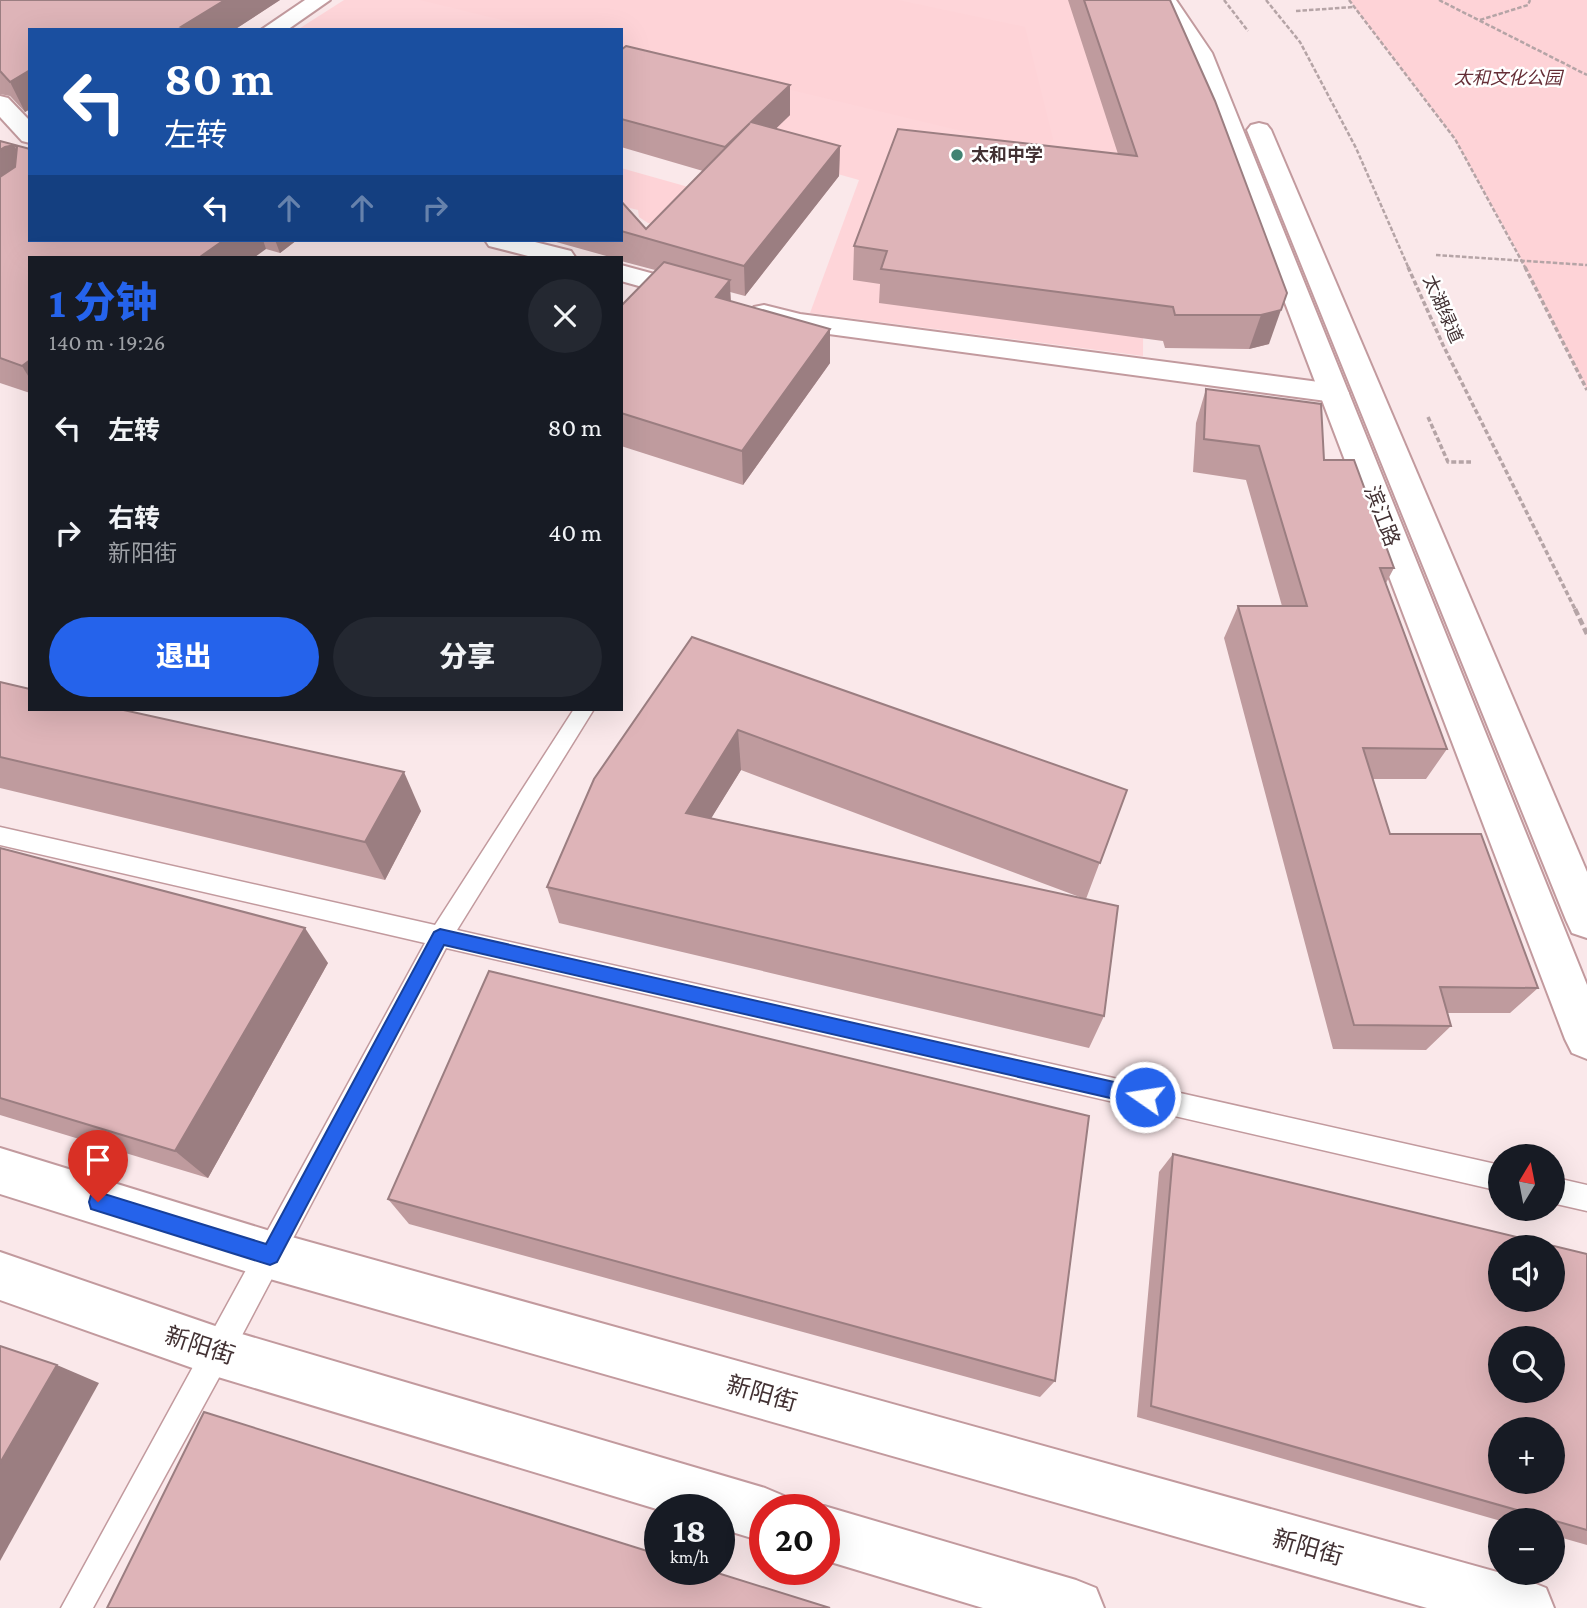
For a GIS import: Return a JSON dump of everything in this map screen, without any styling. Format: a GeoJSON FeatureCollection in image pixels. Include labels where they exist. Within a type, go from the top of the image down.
{"type":"FeatureCollection","features":[{"type":"Feature","properties":{"kind":"main road"},"geometry":{"type":"LineString","coordinates":[[275,28],[320,0]]}},
{"type":"Feature","properties":{"kind":"main road","name":"滨江路"},"geometry":{"type":"LineString","coordinates":[[1166,0],[1201,54],[1587,1039]]}},
{"type":"Feature","properties":{"kind":"main road","name":"滨江路"},"geometry":{"type":"LineString","coordinates":[[1191,0],[1226,52],[1587,920]]}},
{"type":"Feature","properties":{"kind":"main road"},"geometry":{"type":"LineString","coordinates":[[28,105],[0,103],[28,134]]}},
{"type":"Feature","properties":{"kind":"main road"},"geometry":{"type":"LineString","coordinates":[[506,242],[558,256]]}},
{"type":"Feature","properties":{"kind":"main road"},"geometry":{"type":"LineString","coordinates":[[623,275],[799,322],[1334,393]]}},
{"type":"Feature","properties":{"kind":"main road","name":"新阳街"},"geometry":{"type":"LineString","coordinates":[[0,1171],[270,1255],[1526,1608]]}},
{"type":"Feature","properties":{"kind":"main road","name":"新阳街"},"geometry":{"type":"LineString","coordinates":[[0,1276],[218,1352],[749,1510]]}},
{"type":"Feature","properties":{"kind":"main road"},"geometry":{"type":"LineString","coordinates":[[840,1538],[1076,1608]]}},
{"type":"Feature","properties":{"kind":"lane"},"geometry":{"type":"LineString","coordinates":[[76,1608],[218,1352],[440,937],[583,711]]}},
{"type":"Feature","properties":{"kind":"lane"},"geometry":{"type":"LineString","coordinates":[[0,836],[1488,1175]]}},
{"type":"Feature","properties":{"kind":"lane"},"geometry":{"type":"LineString","coordinates":[[1565,1193],[1587,1198]]}},
{"type":"Feature","properties":{"kind":"path"},"geometry":{"type":"LineString","coordinates":[[1224,0],[1248,31]]}},
{"type":"Feature","properties":{"kind":"path","name":"太湖绿道"},"geometry":{"type":"LineString","coordinates":[[1266,0],[1300,42],[1356,148],[1443,345],[1587,634]]}},
{"type":"Feature","properties":{"kind":"path"},"geometry":{"type":"LineString","coordinates":[[1349,0],[1455,139],[1585,381],[1587,390]]}},
{"type":"Feature","properties":{"kind":"path"},"geometry":{"type":"LineString","coordinates":[[1439,0],[1587,75]]}},
{"type":"Feature","properties":{"kind":"path"},"geometry":{"type":"LineString","coordinates":[[1479,21],[1528,5],[1530,0]]}},
{"type":"Feature","properties":{"kind":"path"},"geometry":{"type":"LineString","coordinates":[[1296,11],[1355,7]]}},
{"type":"Feature","properties":{"kind":"path"},"geometry":{"type":"LineString","coordinates":[[1436,255],[1587,265]]}},
{"type":"Feature","properties":{"kind":"path"},"geometry":{"type":"LineString","coordinates":[[1427,416],[1448,462],[1471,462]]}},
{"type":"Feature","properties":{"kind":"shaded area","name":"太和中学"},"geometry":{"type":"Polygon","coordinates":[[[344,0],[1153,0],[1144,131],[1143,356],[810,313],[859,180],[623,114],[623,28],[300,28],[344,0]]]}},
{"type":"Feature","properties":{"kind":"green space"},"geometry":{"type":"Polygon","coordinates":[[[420,0],[898,0],[1025,27],[1053,139],[1045,151],[623,49],[623,28],[535,28],[420,0]]]}},
{"type":"Feature","properties":{"kind":"green space","name":"太和文化公园"},"geometry":{"type":"Polygon","coordinates":[[[1349,0],[1587,0],[1587,390],[1516,249],[1455,139],[1349,0]]]}},
{"type":"Feature","properties":{"kind":"green space"},"geometry":{"type":"Polygon","coordinates":[[[623,169],[738,201],[677,231],[648,223],[639,217],[638,210],[623,206],[623,169]]]}},
{"type":"Feature","properties":{"kind":"building"},"geometry":{"type":"Polygon","coordinates":[[[0,0],[225,0],[181,27],[185,28],[28,28],[28,71],[10,82],[0,71],[0,0]]]}},
{"type":"Feature","properties":{"kind":"building"},"geometry":{"type":"Polygon","coordinates":[[[1084,0],[1170,0],[1215,101],[1287,293],[1281,310],[1261,315],[1175,315],[1173,307],[881,269],[887,251],[854,246],[898,129],[1137,156],[1084,0]]]}},
{"type":"Feature","properties":{"kind":"building"},"geometry":{"type":"Polygon","coordinates":[[[626,46],[790,85],[751,122],[840,146],[744,266],[623,232],[623,203],[646,229],[750,123],[725,147],[623,120],[623,48],[626,46]]]}},
{"type":"Feature","properties":{"kind":"building"},"geometry":{"type":"Polygon","coordinates":[[[0,141],[28,148],[28,242],[221,242],[201,256],[28,256],[28,362],[22,366],[0,358],[0,177],[15,167],[17,147],[14,145],[0,150],[0,141]]]}},
{"type":"Feature","properties":{"kind":"building"},"geometry":{"type":"Polygon","coordinates":[[[664,262],[730,280],[716,297],[830,329],[742,451],[623,414],[623,304],[664,262]]]}},
{"type":"Feature","properties":{"kind":"building"},"geometry":{"type":"Polygon","coordinates":[[[1206,389],[1321,404],[1324,460],[1354,460],[1394,568],[1380,568],[1447,749],[1363,748],[1390,834],[1481,834],[1538,988],[1440,987],[1451,1026],[1354,1025],[1238,606],[1307,606],[1259,446],[1204,439],[1206,389]]]}},
{"type":"Feature","properties":{"kind":"building"},"geometry":{"type":"Polygon","coordinates":[[[692,637],[1127,790],[1100,863],[738,730],[686,813],[1118,906],[1104,1016],[547,887],[594,779],[692,637]]]}},
{"type":"Feature","properties":{"kind":"building"},"geometry":{"type":"Polygon","coordinates":[[[0,682],[28,689],[28,711],[128,711],[404,772],[365,842],[0,757],[0,682]]]}},
{"type":"Feature","properties":{"kind":"building"},"geometry":{"type":"Polygon","coordinates":[[[0,848],[305,928],[175,1151],[0,1098],[0,848]]]}},
{"type":"Feature","properties":{"kind":"building"},"geometry":{"type":"Polygon","coordinates":[[[489,971],[1089,1116],[1055,1381],[388,1199],[489,971]]]}},
{"type":"Feature","properties":{"kind":"building"},"geometry":{"type":"Polygon","coordinates":[[[1173,1154],[1508,1235],[1488,1235],[1488,1312],[1565,1312],[1565,1249],[1587,1254],[1587,1530],[1565,1524],[1565,1508],[1510,1508],[1151,1406],[1173,1154]]]}},
{"type":"Feature","properties":{"kind":"building"},"geometry":{"type":"Polygon","coordinates":[[[0,1346],[57,1365],[0,1463],[0,1346]]]}},
{"type":"Feature","properties":{"kind":"building"},"geometry":{"type":"Polygon","coordinates":[[[204,1412],[644,1550],[644,1585],[735,1585],[735,1578],[749,1585],[830,1608],[107,1608],[204,1412]]]}},
{"type":"Feature","properties":{"kind":"place","name":"太和中学"},"geometry":{"type":"Point","coordinates":[957,155]}},
{"type":"Feature","properties":{"kind":"route"},"geometry":{"type":"LineString","coordinates":[[98,1202],[270,1255],[440,937],[1145,1097]]}}]}
